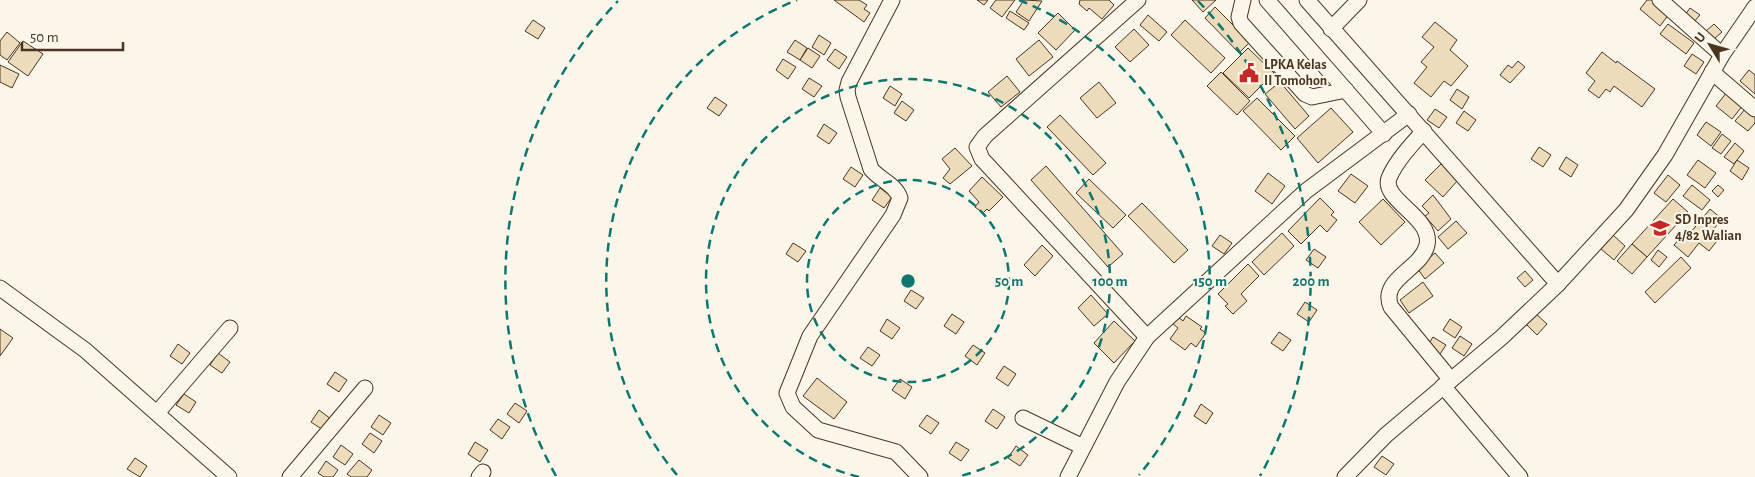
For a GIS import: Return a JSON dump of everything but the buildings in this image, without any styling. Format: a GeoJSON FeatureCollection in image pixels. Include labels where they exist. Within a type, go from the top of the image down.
{"type":"FeatureCollection","features":[{"type":"Feature","properties":{"kind":"street"},"geometry":{"type":"LineString","coordinates":[[892,0],[849,82],[848,98],[871,169],[876,176],[891,185],[900,198],[893,215],[810,336],[787,393],[794,407],[818,430],[896,452],[920,477]]}},
{"type":"Feature","properties":{"kind":"street"},"geometry":{"type":"LineString","coordinates":[[1138,0],[1121,5],[985,136],[977,147],[982,159],[1147,337]]}},
{"type":"Feature","properties":{"kind":"street"},"geometry":{"type":"LineString","coordinates":[[1244,0],[1239,17],[1241,23],[1305,94],[1312,97],[1346,90]]}},
{"type":"Feature","properties":{"kind":"street"},"geometry":{"type":"LineString","coordinates":[[1267,0],[1384,134]]}},
{"type":"Feature","properties":{"kind":"street"},"geometry":{"type":"LineString","coordinates":[[1307,0],[1558,284]]}},
{"type":"Feature","properties":{"kind":"street"},"geometry":{"type":"LineString","coordinates":[[1331,29],[1359,0]]}},
{"type":"Feature","properties":{"kind":"street"},"geometry":{"type":"LineString","coordinates":[[1660,0],[1722,55]]}},
{"type":"Feature","properties":{"kind":"street"},"geometry":{"type":"LineString","coordinates":[[1346,477],[1386,435],[1502,337],[1558,284],[1626,210],[1665,156],[1722,55],[1755,7]]}},
{"type":"Feature","properties":{"kind":"street"},"geometry":{"type":"LineString","coordinates":[[1712,72],[1755,109]]}},
{"type":"Feature","properties":{"kind":"street"},"geometry":{"type":"LineString","coordinates":[[1068,477],[1117,382],[1147,337],[1306,191],[1409,114]]}},
{"type":"Feature","properties":{"kind":"street"},"geometry":{"type":"LineString","coordinates":[[1424,131],[1404,154],[1388,183],[1392,193],[1424,226],[1426,246],[1420,257],[1391,286],[1388,300],[1391,308],[1520,477]]}},
{"type":"Feature","properties":{"kind":"street"},"geometry":{"type":"LineString","coordinates":[[0,288],[85,350],[229,477]]}},
{"type":"Feature","properties":{"kind":"street"},"geometry":{"type":"LineString","coordinates":[[157,413],[230,328]]}},
{"type":"Feature","properties":{"kind":"street"},"geometry":{"type":"LineString","coordinates":[[290,477],[365,388]]}},
{"type":"Feature","properties":{"kind":"street"},"geometry":{"type":"LineString","coordinates":[[1023,418],[1083,447]]}},
{"type":"Feature","properties":{"kind":"place","name":"LPKA Kelas II Tomohon"},"geometry":{"type":"Point","coordinates":[1249,73]}},
{"type":"Feature","properties":{"kind":"place","name":"SD Inpres 4/82 Walian"},"geometry":{"type":"Point","coordinates":[1660,228]}}]}
